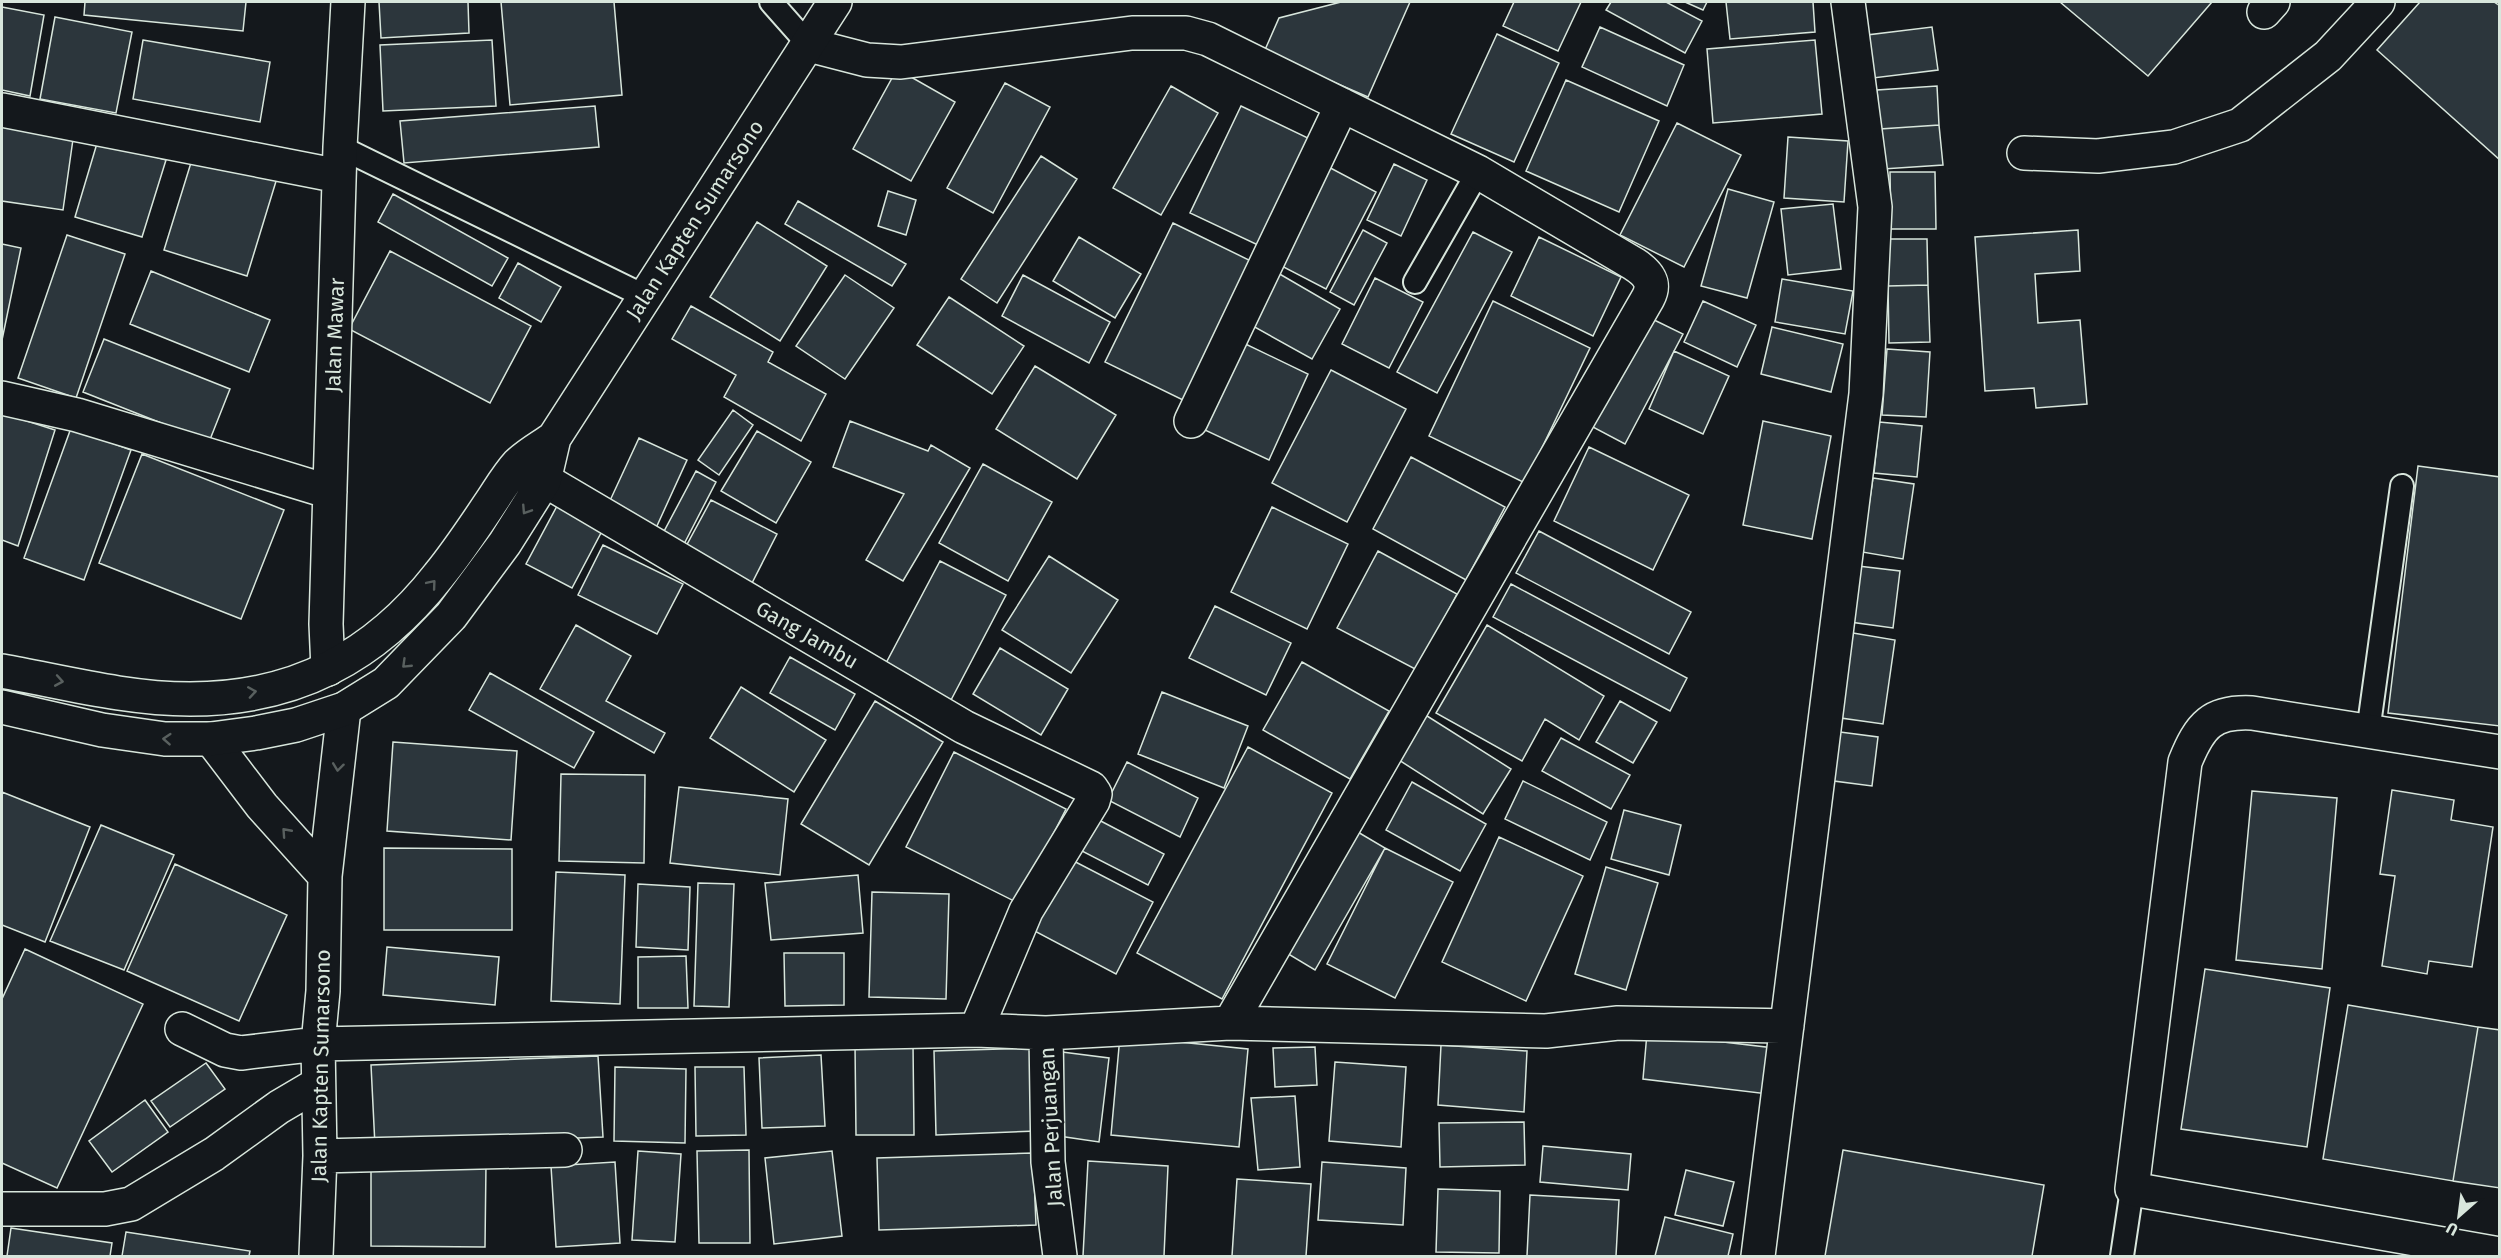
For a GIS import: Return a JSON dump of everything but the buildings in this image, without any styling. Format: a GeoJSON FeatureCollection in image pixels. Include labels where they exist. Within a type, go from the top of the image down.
{"type":"FeatureCollection","features":[{"type":"Feature","properties":{"kind":"main road","name":"Jalan Mawar"},"geometry":{"type":"LineString","coordinates":[[328,669],[326,624],[340,161],[348,2]]}},
{"type":"Feature","properties":{"kind":"main road","name":"Jalan Kapten Sumarsono"},"geometry":{"type":"LineString","coordinates":[[2,671],[143,695],[190,699],[281,687],[328,669],[380,638],[407,614],[458,550],[531,473],[835,2]]}},
{"type":"Feature","properties":{"kind":"main road"},"geometry":{"type":"LineString","coordinates":[[1758,1257],[1866,394],[1875,207],[1848,2]]}},
{"type":"Feature","properties":{"kind":"main road"},"geometry":{"type":"LineString","coordinates":[[2024,153],[2098,156],[2174,147],[2240,125],[2328,56],[2378,2]]}},
{"type":"Feature","properties":{"kind":"main road"},"geometry":{"type":"LineString","coordinates":[[809,45],[867,60],[901,62],[1132,33],[1186,33],[1208,39],[1478,172],[1642,269],[1651,280],[1651,292],[1230,1023]]}},
{"type":"Feature","properties":{"kind":"main road"},"geometry":{"type":"LineString","coordinates":[[1191,421],[1342,105]]}},
{"type":"Feature","properties":{"kind":"main road"},"geometry":{"type":"LineString","coordinates":[[2,110],[340,161]]}},
{"type":"Feature","properties":{"kind":"main road"},"geometry":{"type":"LineString","coordinates":[[2,398],[77,415],[330,492]]}},
{"type":"Feature","properties":{"kind":"main road","name":"Jalan Kapten Sumarsono"},"geometry":{"type":"LineString","coordinates":[[2,707],[102,730],[165,739],[211,740],[296,725],[344,709],[386,683],[451,616],[505,543],[531,473]]}},
{"type":"Feature","properties":{"kind":"main road","name":"Gang Jambu"},"geometry":{"type":"LineString","coordinates":[[531,473],[963,727],[1091,788],[1095,794],[1093,801],[1026,911],[976,1030]]}},
{"type":"Feature","properties":{"kind":"main road","name":"Jalan Kapten Sumarsono"},"geometry":{"type":"LineString","coordinates":[[316,1257],[320,1156],[318,1044],[323,991],[325,876],[344,709]]}},
{"type":"Feature","properties":{"kind":"main road"},"geometry":{"type":"LineString","coordinates":[[2499,752],[2233,712],[2216,716],[2194,740],[2185,762],[2132,1189],[2499,1254]]}},
{"type":"Feature","properties":{"kind":"main road"},"geometry":{"type":"LineString","coordinates":[[211,740],[262,806],[325,876]]}},
{"type":"Feature","properties":{"kind":"main road"},"geometry":{"type":"LineString","coordinates":[[182,1029],[225,1050],[241,1053],[318,1044],[976,1030],[1046,1033],[1230,1023],[1546,1031],[1618,1023],[1787,1026]]}},
{"type":"Feature","properties":{"kind":"main road","name":"Jalan Perjuangan"},"geometry":{"type":"LineString","coordinates":[[1046,1033],[1048,1162],[1060,1257]]}},
{"type":"Feature","properties":{"kind":"main road"},"geometry":{"type":"LineString","coordinates":[[2,1209],[105,1209],[131,1204],[214,1154],[318,1084]]}},
{"type":"Feature","properties":{"kind":"main road"},"geometry":{"type":"LineString","coordinates":[[320,1156],[565,1150]]}},
{"type":"Feature","properties":{"kind":"lane"},"geometry":{"type":"LineString","coordinates":[[771,2],[809,45]]}},
{"type":"Feature","properties":{"kind":"lane"},"geometry":{"type":"LineString","coordinates":[[340,161],[646,297]]}},
{"type":"Feature","properties":{"kind":"lane"},"geometry":{"type":"LineString","coordinates":[[1415,282],[1478,172]]}},
{"type":"Feature","properties":{"kind":"lane"},"geometry":{"type":"LineString","coordinates":[[2368,732],[2402,486]]}},
{"type":"Feature","properties":{"kind":"lane"},"geometry":{"type":"LineString","coordinates":[[2122,1257],[2132,1189]]}}]}
